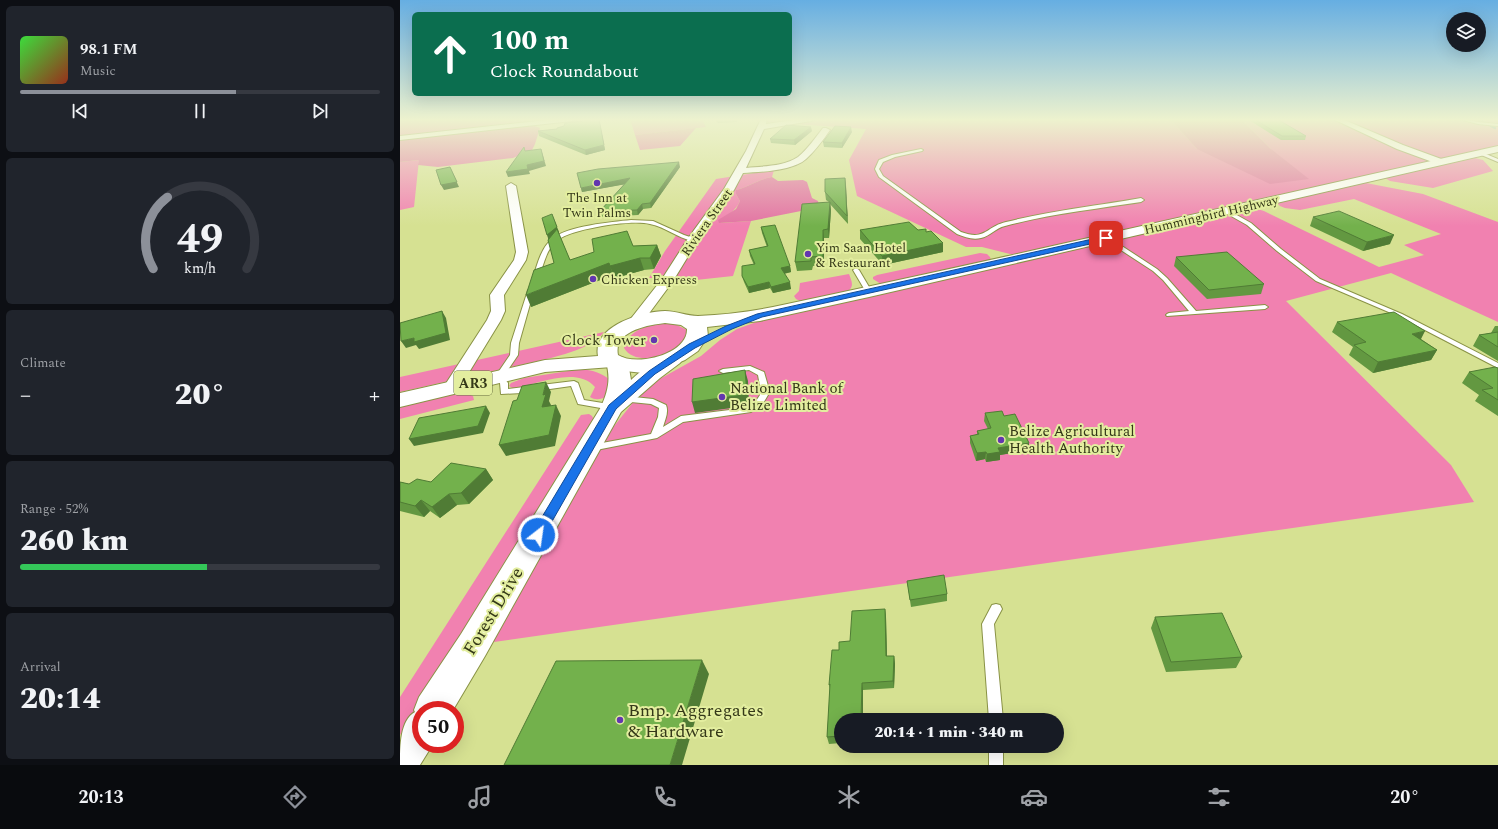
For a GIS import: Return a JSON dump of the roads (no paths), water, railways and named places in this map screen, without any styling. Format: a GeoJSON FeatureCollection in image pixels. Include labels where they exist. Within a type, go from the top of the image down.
{"type":"FeatureCollection","features":[{"type":"Feature","properties":{"kind":"main road","name":"Hummingbird Highway"},"geometry":{"type":"LineString","coordinates":[[613,355],[614,336],[644,320],[676,317],[693,322],[760,316],[1473,155]]}},
{"type":"Feature","properties":{"kind":"main road","name":"Hummingbird Highway"},"geometry":{"type":"LineString","coordinates":[[673,358],[692,346],[729,328],[760,316]]}},
{"type":"Feature","properties":{"kind":"main road"},"geometry":{"type":"LineString","coordinates":[[692,346],[699,333],[693,322]]}},
{"type":"Feature","properties":{"kind":"main road","name":"AR3"},"geometry":{"type":"LineString","coordinates":[[400,400],[545,366],[613,355]]}},
{"type":"Feature","properties":{"kind":"main road"},"geometry":{"type":"LineString","coordinates":[[613,355],[628,366],[643,366],[673,358]]}},
{"type":"Feature","properties":{"kind":"main road","name":"Forest Drive"},"geometry":{"type":"LineString","coordinates":[[613,355],[621,375],[621,385],[617,403]]}},
{"type":"Feature","properties":{"kind":"main road","name":"Forest Drive"},"geometry":{"type":"LineString","coordinates":[[438,701],[477,638],[617,403],[652,372],[673,358]]}},
{"type":"Feature","properties":{"kind":"main road"},"geometry":{"type":"LineString","coordinates":[[400,762],[412,743]]}},
{"type":"Feature","properties":{"kind":"street","name":"Riviera Street"},"geometry":{"type":"LineString","coordinates":[[634,324],[667,281],[693,239],[719,206],[747,155]]}},
{"type":"Feature","properties":{"kind":"street"},"geometry":{"type":"LineString","coordinates":[[739,171],[779,166],[798,161],[805,155]]}},
{"type":"Feature","properties":{"kind":"street"},"geometry":{"type":"LineString","coordinates":[[1421,155],[1441,162]]}},
{"type":"Feature","properties":{"kind":"street"},"geometry":{"type":"LineString","coordinates":[[451,388],[494,320],[498,311],[496,295],[520,260],[522,252],[511,186]]}},
{"type":"Feature","properties":{"kind":"street"},"geometry":{"type":"LineString","coordinates":[[652,300],[659,313],[665,317]]}},
{"type":"Feature","properties":{"kind":"lane"},"geometry":{"type":"LineString","coordinates":[[900,155],[882,161],[877,169],[881,177],[959,233],[970,237],[979,237],[988,234],[997,226],[1029,218],[1141,200]]}},
{"type":"Feature","properties":{"kind":"lane"},"geometry":{"type":"LineString","coordinates":[[1484,155],[1498,160]]}},
{"type":"Feature","properties":{"kind":"lane"},"geometry":{"type":"LineString","coordinates":[[1226,211],[1249,224],[1279,250],[1318,280],[1400,315],[1498,366]]}},
{"type":"Feature","properties":{"kind":"lane"},"geometry":{"type":"LineString","coordinates":[[654,436],[662,417],[663,407],[653,402],[581,402],[574,383],[520,392],[504,392],[504,383],[499,377],[514,355],[514,342],[538,269],[552,242],[560,235],[573,231],[621,222],[644,221],[660,226],[685,239],[693,239]]}},
{"type":"Feature","properties":{"kind":"lane"},"geometry":{"type":"LineString","coordinates":[[1106,238],[1165,278],[1194,313]]}},
{"type":"Feature","properties":{"kind":"lane"},"geometry":{"type":"LineString","coordinates":[[856,270],[869,292]]}},
{"type":"Feature","properties":{"kind":"lane"},"geometry":{"type":"LineString","coordinates":[[1169,315],[1266,307]]}},
{"type":"Feature","properties":{"kind":"lane"},"geometry":{"type":"LineString","coordinates":[[589,449],[654,436],[681,419],[748,410],[755,406],[764,397],[766,385],[761,374],[750,368],[723,371]]}},
{"type":"Feature","properties":{"kind":"lane"},"geometry":{"type":"LineString","coordinates":[[995,713],[988,624],[996,609]]}},
{"type":"Feature","properties":{"kind":"lane"},"geometry":{"type":"LineString","coordinates":[[996,753],[996,765]]}},
{"type":"Feature","properties":{"kind":"place","name":"The Inn at Twin Palms"},"geometry":{"type":"Point","coordinates":[597,183]}},
{"type":"Feature","properties":{"kind":"place","name":"Yim Saan Hotel & Restaurant"},"geometry":{"type":"Point","coordinates":[808,254]}},
{"type":"Feature","properties":{"kind":"place","name":"Chicken Express"},"geometry":{"type":"Point","coordinates":[593,279]}},
{"type":"Feature","properties":{"kind":"place","name":"Clock Tower"},"geometry":{"type":"Point","coordinates":[654,340]}},
{"type":"Feature","properties":{"kind":"place","name":"National Bank of Belize Limited"},"geometry":{"type":"Point","coordinates":[722,397]}},
{"type":"Feature","properties":{"kind":"place","name":"Belize Agricultural Health Authority"},"geometry":{"type":"Point","coordinates":[1001,440]}},
{"type":"Feature","properties":{"kind":"place","name":"Bmp. Aggregates & Hardware"},"geometry":{"type":"Point","coordinates":[620,720]}}]}
